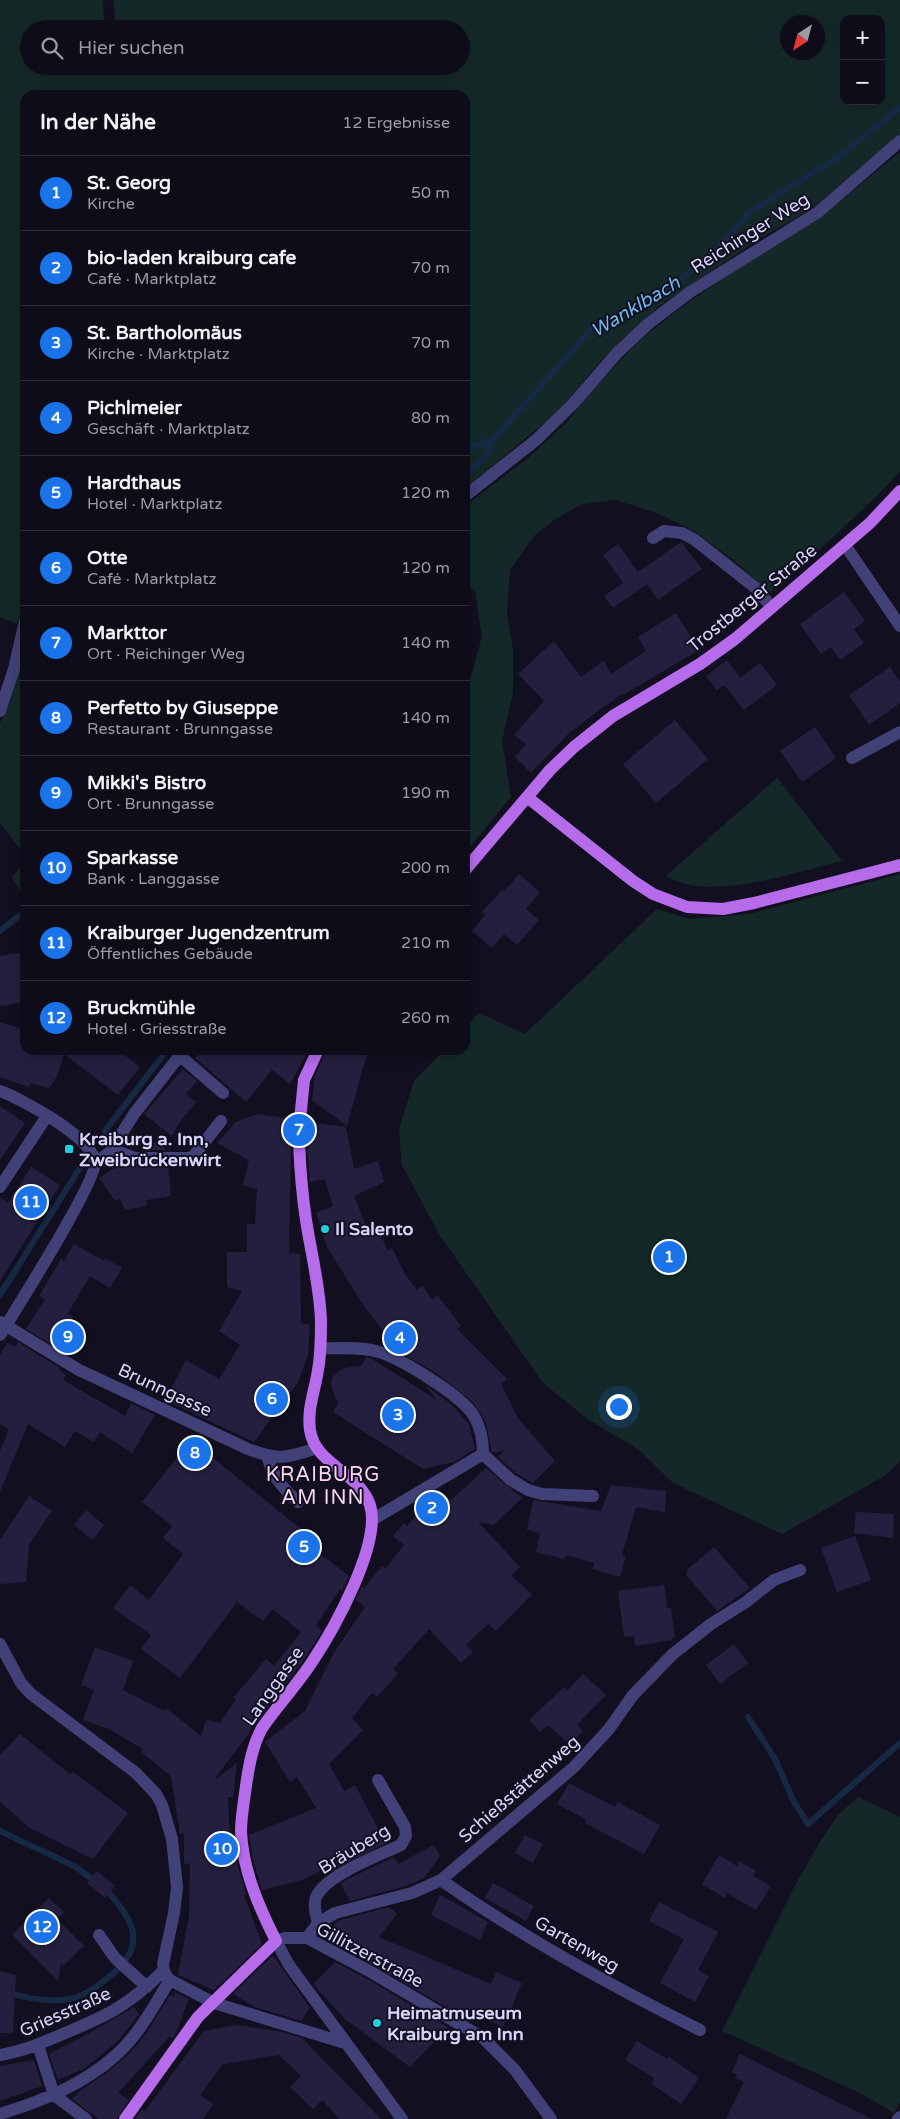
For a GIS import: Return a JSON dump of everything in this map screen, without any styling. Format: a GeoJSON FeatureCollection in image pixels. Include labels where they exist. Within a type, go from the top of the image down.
{"type":"FeatureCollection","features":[{"type":"Feature","properties":{"kind":"main road","name":"Trostberger Straße"},"geometry":{"type":"LineString","coordinates":[[470,864],[550,770],[592,732],[613,716],[700,664],[735,639],[870,523],[900,491]]}},
{"type":"Feature","properties":{"kind":"main road"},"geometry":{"type":"LineString","coordinates":[[527,797],[633,881],[653,894],[687,907],[723,909],[754,903],[900,865]]}},
{"type":"Feature","properties":{"kind":"main road"},"geometry":{"type":"LineString","coordinates":[[300,1120],[304,1080],[316,1055]]}},
{"type":"Feature","properties":{"kind":"main road"},"geometry":{"type":"LineString","coordinates":[[299,1141],[301,1186],[320,1318],[321,1348],[318,1372],[310,1404],[309,1419],[312,1438],[326,1459],[359,1487],[370,1505],[372,1520]]}},
{"type":"Feature","properties":{"kind":"main road","name":"Langgasse"},"geometry":{"type":"LineString","coordinates":[[276,1942],[258,1905],[244,1849],[242,1816],[249,1762],[256,1738],[319,1651],[360,1573],[372,1520]]}},
{"type":"Feature","properties":{"kind":"main road"},"geometry":{"type":"LineString","coordinates":[[125,2119],[198,2017],[276,1942]]}},
{"type":"Feature","properties":{"kind":"street","name":"Reichinger Weg"},"geometry":{"type":"LineString","coordinates":[[470,492],[536,440],[573,404],[617,353],[648,324],[690,292],[817,213],[900,141]]}},
{"type":"Feature","properties":{"kind":"street"},"geometry":{"type":"LineString","coordinates":[[653,538],[664,531],[672,531],[688,537],[757,589],[771,607]]}},
{"type":"Feature","properties":{"kind":"street"},"geometry":{"type":"LineString","coordinates":[[845,545],[900,626]]}},
{"type":"Feature","properties":{"kind":"street"},"geometry":{"type":"LineString","coordinates":[[0,711],[14,669],[20,642]]}},
{"type":"Feature","properties":{"kind":"street"},"geometry":{"type":"LineString","coordinates":[[852,758],[900,732]]}},
{"type":"Feature","properties":{"kind":"street"},"geometry":{"type":"LineString","coordinates":[[95,1163],[110,1152],[134,1114],[180,1055]]}},
{"type":"Feature","properties":{"kind":"street"},"geometry":{"type":"LineString","coordinates":[[184,1055],[223,1093]]}},
{"type":"Feature","properties":{"kind":"street"},"geometry":{"type":"LineString","coordinates":[[0,1091],[47,1116],[72,1133],[84,1144],[95,1163],[94,1174],[71,1216],[2,1328]]}},
{"type":"Feature","properties":{"kind":"street"},"geometry":{"type":"LineString","coordinates":[[0,1187],[47,1116]]}},
{"type":"Feature","properties":{"kind":"street"},"geometry":{"type":"LineString","coordinates":[[110,1152],[116,1151],[134,1158],[192,1158],[221,1121]]}},
{"type":"Feature","properties":{"kind":"street","name":"Brunngasse"},"geometry":{"type":"LineString","coordinates":[[2,1328],[79,1370],[248,1449],[267,1456],[286,1458],[317,1448]]}},
{"type":"Feature","properties":{"kind":"street"},"geometry":{"type":"LineString","coordinates":[[321,1348],[378,1351],[398,1360],[440,1386],[456,1398],[474,1416],[482,1436],[483,1454],[511,1480],[528,1490],[542,1494],[593,1496]]}},
{"type":"Feature","properties":{"kind":"street"},"geometry":{"type":"LineString","coordinates":[[372,1520],[483,1454]]}},
{"type":"Feature","properties":{"kind":"street"},"geometry":{"type":"LineString","coordinates":[[267,1456],[273,1474],[279,1484],[298,1502]]}},
{"type":"Feature","properties":{"kind":"street","name":"Schießstättenweg"},"geometry":{"type":"LineString","coordinates":[[307,1938],[318,1923],[335,1913],[412,1893],[441,1880],[574,1767],[603,1735],[632,1695],[681,1648],[774,1580],[800,1570]]}},
{"type":"Feature","properties":{"kind":"street"},"geometry":{"type":"LineString","coordinates":[[0,1644],[21,1683],[31,1694],[136,1773],[152,1788],[162,1805],[172,1839],[177,1887],[166,1975],[139,2029],[116,2055],[54,2096],[0,2114]]}},
{"type":"Feature","properties":{"kind":"street","name":"Bräuberg"},"geometry":{"type":"LineString","coordinates":[[318,1923],[315,1911],[315,1898],[320,1890],[342,1873],[402,1845],[406,1836],[405,1827],[378,1780]]}},
{"type":"Feature","properties":{"kind":"street","name":"Gartenweg"},"geometry":{"type":"LineString","coordinates":[[441,1880],[468,1899],[529,1936],[643,2002],[700,2030]]}},
{"type":"Feature","properties":{"kind":"street"},"geometry":{"type":"LineString","coordinates":[[99,1935],[115,1958],[127,1971],[147,1987]]}},
{"type":"Feature","properties":{"kind":"street","name":"Gillitzerstraße"},"geometry":{"type":"LineString","coordinates":[[276,1942],[284,1938],[307,1938],[371,1972],[483,2038],[515,2070],[551,2119]]}},
{"type":"Feature","properties":{"kind":"street"},"geometry":{"type":"LineString","coordinates":[[276,1942],[289,1965],[344,2043],[402,2119]]}},
{"type":"Feature","properties":{"kind":"street"},"geometry":{"type":"LineString","coordinates":[[166,1975],[214,2003],[344,2043]]}},
{"type":"Feature","properties":{"kind":"street","name":"Griesstraße"},"geometry":{"type":"LineString","coordinates":[[0,2055],[20,2052],[93,2022],[123,2006],[166,1975]]}},
{"type":"Feature","properties":{"kind":"street"},"geometry":{"type":"LineString","coordinates":[[38,2045],[54,2096],[86,2119]]}},
{"type":"Feature","properties":{"kind":"green space"},"geometry":{"type":"Polygon","coordinates":[[[0,0],[103,0],[104,20],[20,20],[20,75],[470,75],[470,20],[115,20],[114,0],[900,0],[900,134],[810,210],[756,241],[661,305],[623,338],[598,364],[559,411],[470,484],[470,90],[20,90],[20,615],[17,624],[0,617],[0,0]]]}},
{"type":"Feature","properties":{"kind":"green space"},"geometry":{"type":"Polygon","coordinates":[[[900,152],[900,471],[853,519],[770,592],[732,559],[694,531],[657,513],[616,500],[582,504],[554,520],[535,535],[510,570],[507,614],[513,649],[513,692],[502,741],[511,797],[470,847],[470,680],[482,636],[475,591],[470,588],[470,502],[528,458],[565,424],[599,383],[638,342],[674,313],[736,269],[816,221],[900,152]]]}},
{"type":"Feature","properties":{"kind":"green space"},"geometry":{"type":"Polygon","coordinates":[[[20,670],[20,849],[0,823],[0,723],[10,702],[20,670]]]}},
{"type":"Feature","properties":{"kind":"green space"},"geometry":{"type":"Polygon","coordinates":[[[777,778],[842,861],[777,878],[728,886],[705,887],[684,884],[666,876],[777,778]]]}},
{"type":"Feature","properties":{"kind":"green space"},"geometry":{"type":"Polygon","coordinates":[[[20,866],[20,891],[12,878],[20,866]]]}},
{"type":"Feature","properties":{"kind":"green space"},"geometry":{"type":"Polygon","coordinates":[[[900,874],[900,1461],[886,1475],[782,1534],[673,1483],[638,1449],[589,1420],[543,1383],[439,1234],[402,1165],[399,1129],[414,1081],[439,1055],[470,1055],[470,1023],[479,1013],[525,1034],[657,909],[689,919],[749,914],[900,874]]]}},
{"type":"Feature","properties":{"kind":"green space"},"geometry":{"type":"Polygon","coordinates":[[[858,1797],[900,1817],[900,2102],[894,2113],[860,2093],[722,2031],[797,1882],[821,1840],[839,1814],[858,1797]]]}},
{"type":"Feature","properties":{"kind":"building"},"geometry":{"type":"Polygon","coordinates":[[[681,542],[702,569],[658,600],[647,584],[613,608],[604,596],[623,583],[603,555],[618,544],[638,572],[681,542]]]}},
{"type":"Feature","properties":{"kind":"building"},"geometry":{"type":"Polygon","coordinates":[[[844,592],[865,621],[854,629],[864,643],[840,660],[831,647],[821,654],[800,624],[844,592]]]}},
{"type":"Feature","properties":{"kind":"building"},"geometry":{"type":"Polygon","coordinates":[[[676,613],[699,650],[622,694],[602,708],[568,734],[531,773],[515,757],[526,744],[514,735],[544,701],[518,674],[554,641],[581,677],[604,661],[611,674],[646,651],[638,637],[676,613]]]}},
{"type":"Feature","properties":{"kind":"building"},"geometry":{"type":"Polygon","coordinates":[[[727,660],[740,678],[760,663],[777,685],[744,710],[724,685],[717,690],[706,676],[727,660]]]}},
{"type":"Feature","properties":{"kind":"building"},"geometry":{"type":"Polygon","coordinates":[[[890,667],[900,682],[900,703],[869,725],[849,695],[890,667]]]}},
{"type":"Feature","properties":{"kind":"building"},"geometry":{"type":"Polygon","coordinates":[[[675,720],[708,759],[656,803],[623,764],[675,720]]]}},
{"type":"Feature","properties":{"kind":"building"},"geometry":{"type":"Polygon","coordinates":[[[815,727],[836,758],[802,782],[780,751],[815,727]]]}},
{"type":"Feature","properties":{"kind":"building"},"geometry":{"type":"Polygon","coordinates":[[[519,874],[540,892],[526,909],[539,920],[517,945],[504,934],[492,948],[472,931],[485,915],[482,912],[502,890],[504,892],[519,874]]]}},
{"type":"Feature","properties":{"kind":"building"},"geometry":{"type":"Polygon","coordinates":[[[20,953],[20,1003],[0,1006],[0,956],[20,953]]]}},
{"type":"Feature","properties":{"kind":"building"},"geometry":{"type":"Polygon","coordinates":[[[0,1022],[20,1028],[20,1055],[64,1055],[57,1076],[49,1088],[30,1083],[29,1087],[0,1077],[0,1022]]]}},
{"type":"Feature","properties":{"kind":"building"},"geometry":{"type":"Polygon","coordinates":[[[65,1055],[124,1055],[140,1067],[118,1095],[65,1055]]]}},
{"type":"Feature","properties":{"kind":"building"},"geometry":{"type":"Polygon","coordinates":[[[198,1055],[306,1055],[290,1084],[272,1070],[246,1102],[195,1058],[198,1055]]]}},
{"type":"Feature","properties":{"kind":"building"},"geometry":{"type":"Polygon","coordinates":[[[324,1055],[367,1055],[347,1126],[312,1100],[315,1076],[324,1055]]]}},
{"type":"Feature","properties":{"kind":"building"},"geometry":{"type":"Polygon","coordinates":[[[183,1069],[197,1081],[186,1094],[196,1102],[179,1123],[172,1136],[144,1114],[183,1069]]]}},
{"type":"Feature","properties":{"kind":"building"},"geometry":{"type":"Polygon","coordinates":[[[0,1106],[25,1123],[0,1160],[0,1106]]]}},
{"type":"Feature","properties":{"kind":"building"},"geometry":{"type":"Polygon","coordinates":[[[257,1114],[292,1119],[293,1124],[299,1128],[304,1127],[308,1122],[346,1127],[354,1169],[378,1161],[384,1182],[354,1196],[366,1226],[373,1222],[388,1250],[392,1248],[405,1274],[417,1290],[423,1285],[432,1300],[437,1295],[461,1326],[457,1329],[507,1379],[501,1384],[517,1417],[555,1461],[533,1483],[516,1473],[498,1457],[505,1450],[494,1453],[491,1450],[486,1422],[473,1402],[435,1372],[399,1352],[364,1306],[327,1247],[316,1213],[333,1206],[325,1179],[310,1182],[307,1141],[302,1134],[294,1134],[291,1141],[289,1253],[300,1254],[301,1323],[310,1325],[308,1355],[298,1382],[254,1442],[165,1400],[186,1360],[219,1379],[240,1345],[219,1331],[242,1291],[227,1287],[227,1252],[247,1252],[247,1224],[255,1224],[257,1189],[243,1185],[249,1160],[217,1143],[236,1122],[257,1114]]]}},
{"type":"Feature","properties":{"kind":"building"},"geometry":{"type":"Polygon","coordinates":[[[163,1137],[165,1150],[143,1150],[163,1137]]]}},
{"type":"Feature","properties":{"kind":"building"},"geometry":{"type":"Polygon","coordinates":[[[124,1162],[135,1166],[168,1166],[171,1196],[146,1200],[147,1206],[125,1210],[120,1199],[115,1201],[99,1178],[124,1162]]]}},
{"type":"Feature","properties":{"kind":"building"},"geometry":{"type":"Polygon","coordinates":[[[31,1167],[60,1185],[0,1281],[0,1197],[8,1203],[31,1167]]]}},
{"type":"Feature","properties":{"kind":"building"},"geometry":{"type":"Polygon","coordinates":[[[662,1239],[668,1242],[684,1261],[669,1273],[653,1254],[654,1246],[662,1239]]]}},
{"type":"Feature","properties":{"kind":"building"},"geometry":{"type":"Polygon","coordinates":[[[74,1244],[104,1261],[105,1258],[122,1268],[110,1288],[90,1276],[68,1313],[73,1317],[70,1322],[80,1328],[75,1336],[79,1339],[69,1355],[26,1329],[45,1299],[39,1296],[61,1259],[64,1261],[74,1244]]]}},
{"type":"Feature","properties":{"kind":"building"},"geometry":{"type":"Polygon","coordinates":[[[18,1342],[60,1368],[59,1370],[66,1375],[63,1380],[125,1416],[131,1403],[155,1415],[132,1453],[100,1432],[94,1442],[75,1431],[65,1447],[28,1424],[0,1492],[0,1451],[9,1429],[0,1424],[0,1355],[7,1343],[15,1347],[18,1342]]]}},
{"type":"Feature","properties":{"kind":"building"},"geometry":{"type":"Polygon","coordinates":[[[366,1357],[437,1400],[425,1385],[452,1405],[469,1424],[475,1449],[454,1462],[423,1469],[333,1412],[338,1403],[332,1389],[331,1382],[333,1376],[344,1368],[361,1366],[366,1357]]]}},
{"type":"Feature","properties":{"kind":"building"},"geometry":{"type":"Polygon","coordinates":[[[191,1440],[323,1547],[319,1553],[349,1576],[342,1591],[340,1589],[316,1625],[322,1631],[305,1658],[255,1724],[253,1722],[250,1732],[215,1778],[237,1763],[233,1797],[228,1797],[230,1842],[234,1841],[237,1863],[246,1894],[244,1895],[262,1944],[214,1990],[178,1975],[189,1916],[190,1863],[184,1864],[184,1834],[180,1834],[171,1776],[141,1752],[143,1749],[109,1729],[83,1720],[94,1690],[81,1685],[95,1647],[133,1661],[123,1690],[164,1711],[166,1708],[201,1736],[206,1720],[220,1723],[236,1699],[233,1698],[266,1659],[274,1666],[301,1632],[273,1609],[263,1621],[237,1602],[180,1678],[141,1649],[151,1635],[113,1608],[130,1585],[149,1600],[183,1554],[163,1538],[172,1526],[142,1502],[191,1440]]]}},
{"type":"Feature","properties":{"kind":"building"},"geometry":{"type":"Polygon","coordinates":[[[486,1468],[522,1498],[494,1525],[478,1522],[520,1567],[511,1576],[532,1594],[496,1631],[488,1624],[466,1645],[473,1652],[461,1663],[429,1629],[393,1669],[398,1674],[377,1697],[372,1693],[352,1718],[363,1730],[329,1764],[344,1791],[355,1785],[386,1843],[334,1869],[332,1865],[302,1880],[262,1890],[253,1859],[249,1835],[316,1808],[297,1777],[290,1782],[265,1742],[305,1711],[335,1651],[365,1607],[356,1600],[362,1586],[364,1588],[382,1566],[385,1569],[404,1545],[393,1536],[404,1523],[407,1526],[437,1491],[439,1490],[451,1500],[486,1468]]]}},
{"type":"Feature","properties":{"kind":"building"},"geometry":{"type":"Polygon","coordinates":[[[611,1485],[666,1491],[665,1512],[636,1507],[622,1555],[626,1556],[620,1577],[592,1569],[594,1563],[566,1555],[564,1559],[536,1552],[540,1533],[527,1530],[533,1500],[601,1511],[611,1485]]]}},
{"type":"Feature","properties":{"kind":"building"},"geometry":{"type":"Polygon","coordinates":[[[29,1496],[52,1511],[29,1545],[26,1582],[0,1584],[0,1540],[29,1496]]]}},
{"type":"Feature","properties":{"kind":"building"},"geometry":{"type":"Polygon","coordinates":[[[86,1510],[104,1525],[93,1540],[74,1525],[86,1510]]]}},
{"type":"Feature","properties":{"kind":"building"},"geometry":{"type":"Polygon","coordinates":[[[856,1512],[894,1514],[893,1538],[854,1533],[856,1512]]]}},
{"type":"Feature","properties":{"kind":"building"},"geometry":{"type":"Polygon","coordinates":[[[855,1536],[871,1580],[837,1592],[821,1548],[855,1536]]]}},
{"type":"Feature","properties":{"kind":"building"},"geometry":{"type":"Polygon","coordinates":[[[714,1547],[750,1588],[717,1611],[687,1576],[687,1570],[714,1547]]]}},
{"type":"Feature","properties":{"kind":"building"},"geometry":{"type":"Polygon","coordinates":[[[664,1585],[667,1608],[671,1608],[675,1638],[635,1646],[634,1636],[624,1637],[618,1591],[664,1585]]]}},
{"type":"Feature","properties":{"kind":"building"},"geometry":{"type":"Polygon","coordinates":[[[734,1644],[748,1663],[720,1684],[706,1665],[734,1644]]]}},
{"type":"Feature","properties":{"kind":"building"},"geometry":{"type":"Polygon","coordinates":[[[583,1674],[606,1695],[577,1725],[583,1731],[570,1745],[548,1725],[540,1732],[529,1720],[564,1687],[567,1691],[583,1674]]]}},
{"type":"Feature","properties":{"kind":"building"},"geometry":{"type":"Polygon","coordinates":[[[20,1734],[70,1774],[73,1772],[128,1813],[93,1859],[30,1828],[0,1802],[0,1755],[20,1734]]]}},
{"type":"Feature","properties":{"kind":"building"},"geometry":{"type":"Polygon","coordinates":[[[569,1783],[615,1807],[618,1802],[660,1825],[644,1854],[585,1823],[587,1820],[557,1804],[569,1783]]]}},
{"type":"Feature","properties":{"kind":"building"},"geometry":{"type":"Polygon","coordinates":[[[525,1835],[543,1844],[533,1863],[515,1853],[525,1835]]]}},
{"type":"Feature","properties":{"kind":"building"},"geometry":{"type":"Polygon","coordinates":[[[434,1845],[440,1856],[424,1878],[409,1885],[350,1901],[341,1884],[346,1880],[394,1857],[398,1864],[434,1845]]]}},
{"type":"Feature","properties":{"kind":"building"},"geometry":{"type":"Polygon","coordinates":[[[719,1855],[737,1866],[739,1861],[756,1871],[753,1876],[771,1886],[756,1910],[727,1893],[725,1898],[702,1884],[719,1855]]]}},
{"type":"Feature","properties":{"kind":"building"},"geometry":{"type":"Polygon","coordinates":[[[97,1871],[115,1886],[105,1898],[87,1883],[97,1871]]]}},
{"type":"Feature","properties":{"kind":"building"},"geometry":{"type":"Polygon","coordinates":[[[493,1883],[534,1906],[526,1921],[485,1898],[493,1883]]]}},
{"type":"Feature","properties":{"kind":"building"},"geometry":{"type":"Polygon","coordinates":[[[440,1895],[488,1922],[480,1940],[431,1915],[440,1895]]]}},
{"type":"Feature","properties":{"kind":"building"},"geometry":{"type":"Polygon","coordinates":[[[49,1898],[64,1912],[57,1919],[84,1946],[63,1966],[61,1962],[58,1981],[12,1935],[49,1898]]]}},
{"type":"Feature","properties":{"kind":"building"},"geometry":{"type":"Polygon","coordinates":[[[659,1902],[718,1932],[698,1970],[709,1976],[695,2002],[660,1983],[684,1939],[649,1921],[659,1902]]]}},
{"type":"Feature","properties":{"kind":"building"},"geometry":{"type":"Polygon","coordinates":[[[389,1907],[397,1914],[379,1937],[491,1984],[496,1972],[522,1983],[503,2027],[464,2010],[460,2015],[326,1938],[337,1921],[389,1907]]]}},
{"type":"Feature","properties":{"kind":"building"},"geometry":{"type":"Polygon","coordinates":[[[271,1957],[274,1957],[310,2008],[301,2021],[255,2007],[233,1994],[271,1957]]]}},
{"type":"Feature","properties":{"kind":"building"},"geometry":{"type":"Polygon","coordinates":[[[335,1962],[448,2027],[410,2067],[345,2019],[313,1984],[335,1962]]]}},
{"type":"Feature","properties":{"kind":"building"},"geometry":{"type":"Polygon","coordinates":[[[0,1971],[16,1975],[13,2033],[0,2033],[0,1971]]]}},
{"type":"Feature","properties":{"kind":"building"},"geometry":{"type":"Polygon","coordinates":[[[175,1992],[189,1999],[175,2035],[173,2038],[169,2037],[118,2093],[129,2100],[117,2119],[99,2119],[72,2099],[130,2053],[146,2034],[170,1995],[174,1997],[175,1992]]]}},
{"type":"Feature","properties":{"kind":"building"},"geometry":{"type":"Polygon","coordinates":[[[134,2007],[139,2014],[118,2041],[85,2068],[58,2080],[49,2054],[134,2007]]]}},
{"type":"Feature","properties":{"kind":"building"},"geometry":{"type":"Polygon","coordinates":[[[236,2025],[283,2032],[302,2038],[381,2119],[340,2119],[322,2100],[313,2109],[290,2087],[301,2076],[279,2055],[223,2064],[200,2095],[213,2104],[203,2119],[135,2119],[142,2109],[145,2111],[204,2031],[236,2025]]]}},
{"type":"Feature","properties":{"kind":"building"},"geometry":{"type":"Polygon","coordinates":[[[637,2041],[667,2059],[669,2057],[699,2078],[681,2104],[652,2084],[654,2078],[625,2060],[637,2041]]]}},
{"type":"Feature","properties":{"kind":"building"},"geometry":{"type":"Polygon","coordinates":[[[740,2054],[872,2119],[726,2119],[744,2082],[735,2078],[737,2075],[732,2072],[740,2054]]]}},
{"type":"Feature","properties":{"kind":"building"},"geometry":{"type":"Polygon","coordinates":[[[34,2060],[42,2086],[0,2101],[0,2066],[34,2060]]]}},
{"type":"Feature","properties":{"kind":"waterway","name":"Wanklbach"},"geometry":{"type":"LineString","coordinates":[[470,471],[483,459],[492,441],[592,328],[667,291],[713,253],[751,211],[834,160],[900,108]]}},
{"type":"Feature","properties":{"kind":"waterway"},"geometry":{"type":"LineString","coordinates":[[470,450],[474,446],[492,441]]}},
{"type":"Feature","properties":{"kind":"waterway"},"geometry":{"type":"LineString","coordinates":[[0,931],[20,915]]}},
{"type":"Feature","properties":{"kind":"waterway","name":"Wanklbach"},"geometry":{"type":"LineString","coordinates":[[105,1131],[163,1055]]}},
{"type":"Feature","properties":{"kind":"waterway","name":"Wanklbach"},"geometry":{"type":"LineString","coordinates":[[0,1295],[81,1166]]}},
{"type":"Feature","properties":{"kind":"waterway"},"geometry":{"type":"LineString","coordinates":[[748,1717],[775,1759],[794,1802],[808,1824],[900,1743]]}},
{"type":"Feature","properties":{"kind":"waterway"},"geometry":{"type":"LineString","coordinates":[[0,1831],[74,1866],[91,1878]]}},
{"type":"Feature","properties":{"kind":"waterway"},"geometry":{"type":"LineString","coordinates":[[0,1990],[34,1999],[60,2000],[85,1994],[109,1977],[129,1956],[133,1946],[131,1926],[126,1915],[109,1893]]}},
{"type":"Feature","properties":{"kind":"tunnel"},"geometry":{"type":"LineString","coordinates":[[299,1141],[300,1120]]}},
{"type":"Feature","properties":{"kind":"place","name":"Markttor"},"geometry":{"type":"Point","coordinates":[299,1130]}},
{"type":"Feature","properties":{"kind":"place","name":"Kraiburg a. Inn, Zweibrückenwirt"},"geometry":{"type":"Point","coordinates":[69,1149]}},
{"type":"Feature","properties":{"kind":"place","name":"Kraiburger Jugendzentrum"},"geometry":{"type":"Point","coordinates":[31,1202]}},
{"type":"Feature","properties":{"kind":"place","name":"Il Salento"},"geometry":{"type":"Point","coordinates":[325,1229]}},
{"type":"Feature","properties":{"kind":"place","name":"St. Georg"},"geometry":{"type":"Point","coordinates":[669,1257]}},
{"type":"Feature","properties":{"kind":"place","name":"Mikki's Bistro"},"geometry":{"type":"Point","coordinates":[68,1337]}},
{"type":"Feature","properties":{"kind":"place","name":"Pichlmeier"},"geometry":{"type":"Point","coordinates":[400,1338]}},
{"type":"Feature","properties":{"kind":"place","name":"Otte"},"geometry":{"type":"Point","coordinates":[272,1399]}},
{"type":"Feature","properties":{"kind":"place","name":"St. Bartholomäus"},"geometry":{"type":"Point","coordinates":[398,1415]}},
{"type":"Feature","properties":{"kind":"place","name":"Perfetto by Giuseppe"},"geometry":{"type":"Point","coordinates":[195,1453]}},
{"type":"Feature","properties":{"kind":"place","name":"bio-laden kraiburg cafe"},"geometry":{"type":"Point","coordinates":[432,1508]}},
{"type":"Feature","properties":{"kind":"place","name":"Hardthaus"},"geometry":{"type":"Point","coordinates":[304,1547]}},
{"type":"Feature","properties":{"kind":"place","name":"Sparkasse"},"geometry":{"type":"Point","coordinates":[222,1849]}},
{"type":"Feature","properties":{"kind":"place","name":"Bruckmühle"},"geometry":{"type":"Point","coordinates":[42,1927]}},
{"type":"Feature","properties":{"kind":"place","name":"Heimatmuseum Kraiburg am Inn"},"geometry":{"type":"Point","coordinates":[377,2023]}},
{"type":"Feature","properties":{"kind":"district","name":"KRAIBURG AM INN"},"geometry":{"type":"Point","coordinates":[323,1486]}}]}
